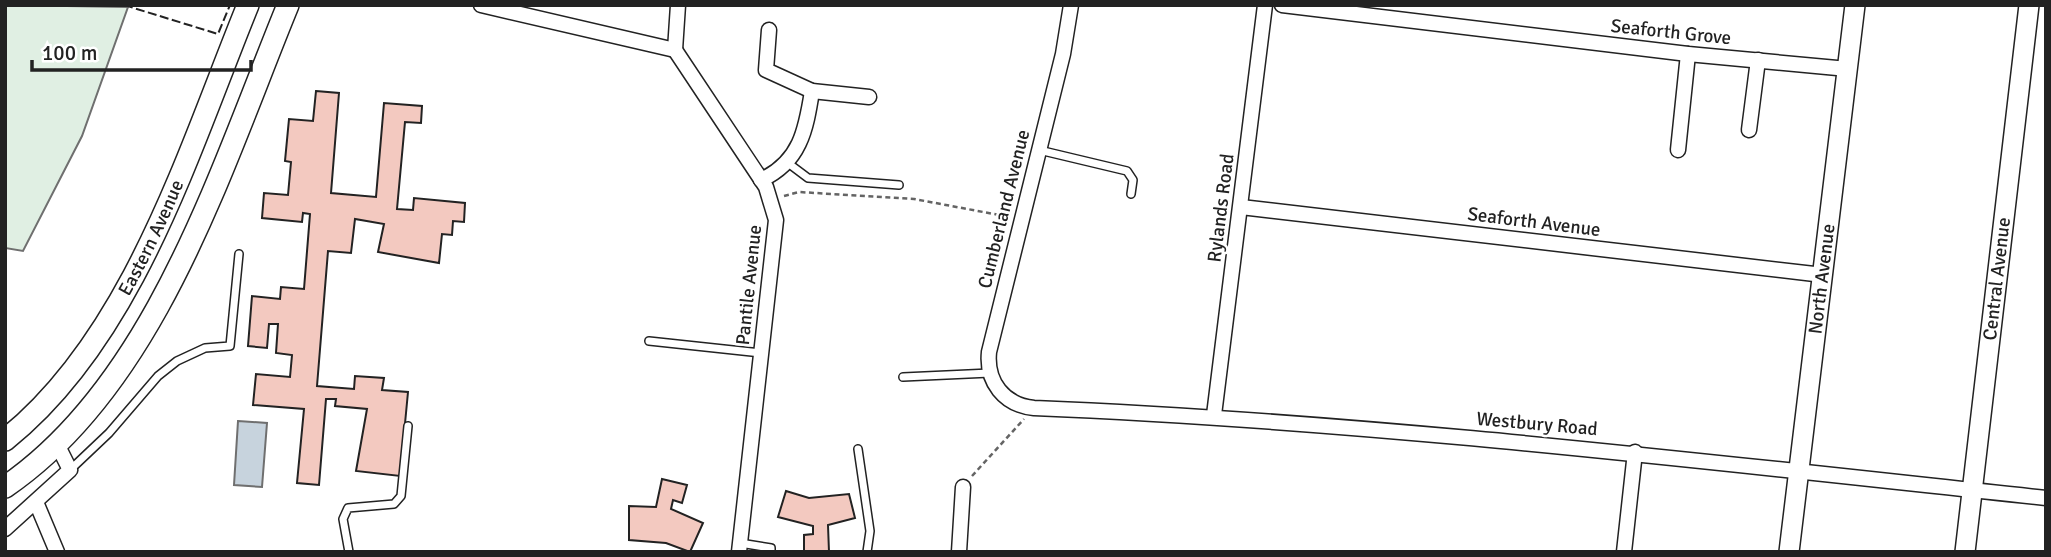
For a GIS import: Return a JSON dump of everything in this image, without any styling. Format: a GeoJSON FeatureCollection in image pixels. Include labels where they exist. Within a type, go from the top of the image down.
{"type":"FeatureCollection","features":[{"type":"Feature","properties":{"kind":"main road","name":"Eastern Avenue"},"geometry":{"type":"LineString","coordinates":[[5,440],[54,394],[78,364],[121,298],[172,190],[248,5]]}},
{"type":"Feature","properties":{"kind":"main road","name":"Eastern Avenue"},"geometry":{"type":"LineString","coordinates":[[5,487],[31,470],[93,405],[137,341],[167,289],[288,5]]}},
{"type":"Feature","properties":{"kind":"street"},"geometry":{"type":"LineString","coordinates":[[481,5],[674,50],[678,5]]}},
{"type":"Feature","properties":{"kind":"street","name":"Cumberland Avenue"},"geometry":{"type":"LineString","coordinates":[[990,373],[989,352],[1063,54],[1071,5]]}},
{"type":"Feature","properties":{"kind":"street","name":"Rylands Road"},"geometry":{"type":"LineString","coordinates":[[1214,415],[1265,5]]}},
{"type":"Feature","properties":{"kind":"street","name":"Seaforth Grove"},"geometry":{"type":"LineString","coordinates":[[1282,5],[1688,54],[1848,69]]}},
{"type":"Feature","properties":{"kind":"street","name":"North Avenue"},"geometry":{"type":"LineString","coordinates":[[1789,552],[1855,5]]}},
{"type":"Feature","properties":{"kind":"street","name":"Central Avenue"},"geometry":{"type":"LineString","coordinates":[[1965,552],[2029,5]]}},
{"type":"Feature","properties":{"kind":"street"},"geometry":{"type":"LineString","coordinates":[[769,30],[764,68],[812,91],[869,97]]}},
{"type":"Feature","properties":{"kind":"street","name":"Pantile Avenue"},"geometry":{"type":"LineString","coordinates":[[674,50],[761,180],[771,199],[776,220],[739,547]]}},
{"type":"Feature","properties":{"kind":"street"},"geometry":{"type":"LineString","coordinates":[[1678,150],[1688,54]]}},
{"type":"Feature","properties":{"kind":"street"},"geometry":{"type":"LineString","coordinates":[[1749,130],[1758,60]]}},
{"type":"Feature","properties":{"kind":"street"},"geometry":{"type":"LineString","coordinates":[[761,180],[788,163],[802,141],[812,91]]}},
{"type":"Feature","properties":{"kind":"street","name":"Seaforth Avenue"},"geometry":{"type":"LineString","coordinates":[[1241,207],[1822,275]]}},
{"type":"Feature","properties":{"kind":"street"},"geometry":{"type":"LineString","coordinates":[[990,373],[1003,396],[1029,407]]}},
{"type":"Feature","properties":{"kind":"street","name":"Westbury Road"},"geometry":{"type":"LineString","coordinates":[[1029,407],[1214,415],[1635,452],[2046,498]]}},
{"type":"Feature","properties":{"kind":"street"},"geometry":{"type":"LineString","coordinates":[[5,528],[70,470],[57,444]]}},
{"type":"Feature","properties":{"kind":"street"},"geometry":{"type":"LineString","coordinates":[[1624,552],[1635,452]]}},
{"type":"Feature","properties":{"kind":"street"},"geometry":{"type":"LineString","coordinates":[[959,552],[963,487]]}},
{"type":"Feature","properties":{"kind":"street"},"geometry":{"type":"LineString","coordinates":[[36,502],[57,552]]}},
{"type":"Feature","properties":{"kind":"lane"},"geometry":{"type":"LineString","coordinates":[[1039,150],[1127,171],[1133,180],[1131,194]]}},
{"type":"Feature","properties":{"kind":"lane"},"geometry":{"type":"LineString","coordinates":[[788,163],[808,178],[899,185]]}},
{"type":"Feature","properties":{"kind":"lane"},"geometry":{"type":"LineString","coordinates":[[70,470],[109,433],[158,376],[177,361],[205,348],[230,346],[239,254]]}},
{"type":"Feature","properties":{"kind":"lane"},"geometry":{"type":"LineString","coordinates":[[649,341],[762,353]]}},
{"type":"Feature","properties":{"kind":"lane"},"geometry":{"type":"LineString","coordinates":[[903,377],[990,373]]}},
{"type":"Feature","properties":{"kind":"lane"},"geometry":{"type":"LineString","coordinates":[[349,552],[344,530],[344,513],[357,506],[394,504],[401,496],[408,426]]}},
{"type":"Feature","properties":{"kind":"lane"},"geometry":{"type":"LineString","coordinates":[[858,449],[869,522],[867,552]]}},
{"type":"Feature","properties":{"kind":"lane"},"geometry":{"type":"LineString","coordinates":[[739,547],[771,548],[771,552]]}},
{"type":"Feature","properties":{"kind":"path"},"geometry":{"type":"LineString","coordinates":[[771,199],[799,192],[914,199],[1022,219]]}},
{"type":"Feature","properties":{"kind":"path"},"geometry":{"type":"LineString","coordinates":[[963,487],[1029,407]]}},
{"type":"Feature","properties":{"kind":"green space"},"geometry":{"type":"Polygon","coordinates":[[[5,5],[128,7],[82,136],[23,251],[5,248],[5,5]]]}},
{"type":"Feature","properties":{"kind":"shaded area"},"geometry":{"type":"Polygon","coordinates":[[[238,421],[267,423],[262,487],[234,485],[238,421]]]}},
{"type":"Feature","properties":{"kind":"building"},"geometry":{"type":"Polygon","coordinates":[[[316,91],[339,93],[331,193],[376,197],[384,103],[422,106],[421,123],[405,122],[397,209],[413,210],[414,198],[465,203],[464,222],[453,221],[452,235],[442,234],[439,263],[378,252],[384,224],[355,219],[351,253],[328,251],[317,386],[354,389],[355,376],[384,378],[382,390],[408,392],[400,476],[356,471],[367,409],[335,406],[336,399],[326,399],[319,485],[297,483],[304,409],[253,405],[256,374],[290,377],[292,355],[276,353],[278,324],[269,324],[267,348],[248,346],[252,296],[280,299],[281,287],[304,289],[310,214],[303,213],[302,222],[262,218],[264,193],[288,195],[291,162],[285,161],[289,119],[313,121],[316,91]]]}},
{"type":"Feature","properties":{"kind":"building"},"geometry":{"type":"Polygon","coordinates":[[[662,479],[687,485],[682,503],[673,500],[671,509],[703,523],[690,552],[666,543],[629,540],[629,506],[656,507],[662,479]]]}},
{"type":"Feature","properties":{"kind":"building"},"geometry":{"type":"Polygon","coordinates":[[[786,491],[809,498],[849,494],[855,518],[828,525],[829,552],[804,552],[804,535],[813,534],[813,526],[778,517],[786,491]]]}},
{"type":"Feature","properties":{"kind":"fence"},"geometry":{"type":"LineString","coordinates":[[124,5],[218,34],[230,5]]}}]}
